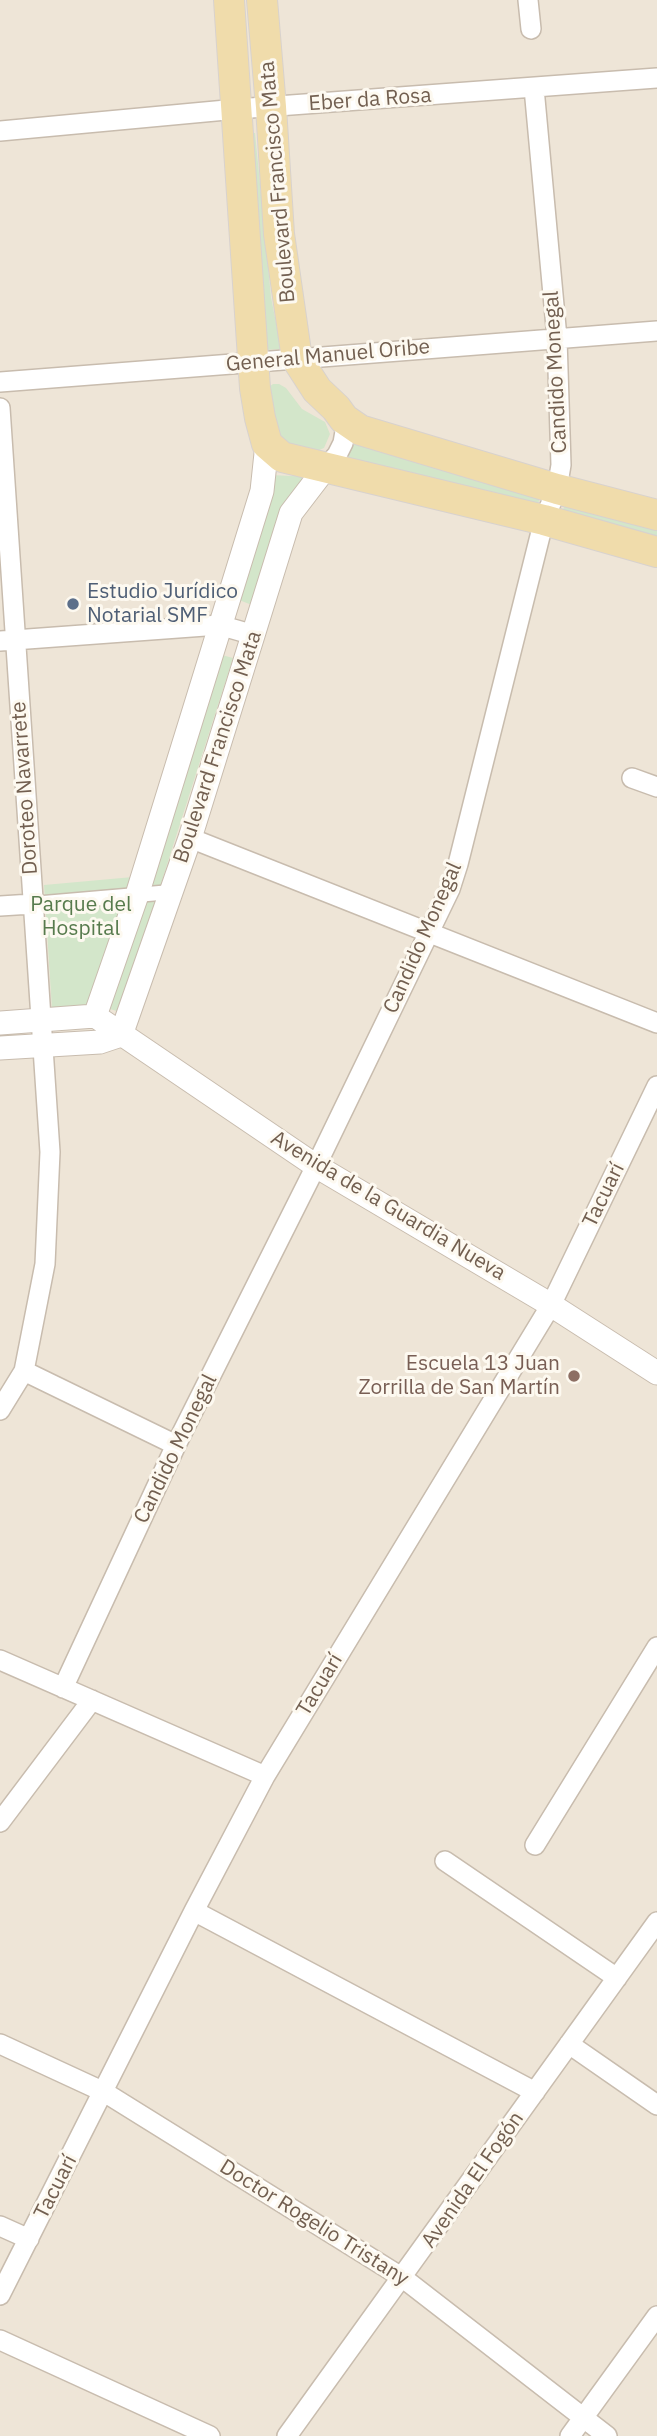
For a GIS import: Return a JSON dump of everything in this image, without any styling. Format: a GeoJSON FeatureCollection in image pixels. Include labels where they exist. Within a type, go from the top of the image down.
{"type":"FeatureCollection","features":[{"type":"Feature","properties":{"kind":"main road","name":"Boulevard Francisco Mata"},"geometry":{"type":"LineString","coordinates":[[229,0],[255,363],[260,418],[267,444]]}},
{"type":"Feature","properties":{"kind":"main road","name":"Boulevard Francisco Mata"},"geometry":{"type":"LineString","coordinates":[[261,0],[279,234],[297,359],[317,390],[344,419]]}},
{"type":"Feature","properties":{"kind":"main road"},"geometry":{"type":"LineString","coordinates":[[344,419],[360,430],[379,437],[556,489],[657,515]]}},
{"type":"Feature","properties":{"kind":"main road"},"geometry":{"type":"LineString","coordinates":[[267,444],[282,457],[544,520],[657,551]]}},
{"type":"Feature","properties":{"kind":"street"},"geometry":{"type":"LineString","coordinates":[[528,0],[531,29]]}},
{"type":"Feature","properties":{"kind":"street","name":"Eber da Rosa"},"geometry":{"type":"LineString","coordinates":[[0,131],[237,109],[657,78]]}},
{"type":"Feature","properties":{"kind":"street","name":"Candido Monegal"},"geometry":{"type":"LineString","coordinates":[[63,1688],[176,1445],[316,1166],[450,889],[458,864],[544,520],[556,489],[561,447],[557,338],[534,88]]}},
{"type":"Feature","properties":{"kind":"street","name":"General Manuel Oribe"},"geometry":{"type":"LineString","coordinates":[[0,382],[657,331]]}},
{"type":"Feature","properties":{"kind":"street","name":"Doroteo Navarrete"},"geometry":{"type":"LineString","coordinates":[[0,408],[8,640],[32,904],[50,1152],[45,1264],[24,1371],[0,1410]]}},
{"type":"Feature","properties":{"kind":"street","name":"Boulevard Francisco Mata"},"geometry":{"type":"LineString","coordinates":[[121,1035],[190,838],[291,513],[337,455],[343,443],[346,426],[344,419]]}},
{"type":"Feature","properties":{"kind":"street","name":"Boulevard Francisco Mata"},"geometry":{"type":"LineString","coordinates":[[95,1016],[136,895],[262,491],[267,444]]}},
{"type":"Feature","properties":{"kind":"street"},"geometry":{"type":"LineString","coordinates":[[8,640],[219,625],[254,635]]}},
{"type":"Feature","properties":{"kind":"street"},"geometry":{"type":"LineString","coordinates":[[632,778],[657,787]]}},
{"type":"Feature","properties":{"kind":"street"},"geometry":{"type":"LineString","coordinates":[[190,838],[657,1023]]}},
{"type":"Feature","properties":{"kind":"street"},"geometry":{"type":"LineString","coordinates":[[0,906],[171,892]]}},
{"type":"Feature","properties":{"kind":"street"},"geometry":{"type":"LineString","coordinates":[[0,1023],[95,1016]]}},
{"type":"Feature","properties":{"kind":"street","name":"Avenida de la Guardia Nueva"},"geometry":{"type":"LineString","coordinates":[[95,1016],[316,1166],[551,1305],[657,1373]]}},
{"type":"Feature","properties":{"kind":"street"},"geometry":{"type":"LineString","coordinates":[[0,1048],[100,1042],[121,1035]]}},
{"type":"Feature","properties":{"kind":"street","name":"Tacuarí"},"geometry":{"type":"LineString","coordinates":[[0,2295],[265,1776],[551,1305],[657,1086]]}},
{"type":"Feature","properties":{"kind":"street"},"geometry":{"type":"LineString","coordinates":[[24,1371],[176,1445]]}},
{"type":"Feature","properties":{"kind":"street"},"geometry":{"type":"LineString","coordinates":[[535,1845],[657,1647]]}},
{"type":"Feature","properties":{"kind":"street"},"geometry":{"type":"LineString","coordinates":[[0,1660],[265,1776]]}},
{"type":"Feature","properties":{"kind":"street"},"geometry":{"type":"LineString","coordinates":[[0,1822],[92,1700]]}},
{"type":"Feature","properties":{"kind":"street"},"geometry":{"type":"LineString","coordinates":[[445,1861],[617,1978]]}},
{"type":"Feature","properties":{"kind":"street"},"geometry":{"type":"LineString","coordinates":[[194,1911],[535,2092]]}},
{"type":"Feature","properties":{"kind":"street","name":"Avenida El Fogón"},"geometry":{"type":"LineString","coordinates":[[287,2436],[657,1923]]}},
{"type":"Feature","properties":{"kind":"street","name":"Doctor Rogelio Tristany"},"geometry":{"type":"LineString","coordinates":[[0,2044],[104,2092],[403,2278],[607,2436]]}},
{"type":"Feature","properties":{"kind":"street"},"geometry":{"type":"LineString","coordinates":[[569,2044],[657,2105]]}},
{"type":"Feature","properties":{"kind":"street"},"geometry":{"type":"LineString","coordinates":[[0,2226],[29,2239]]}},
{"type":"Feature","properties":{"kind":"street"},"geometry":{"type":"LineString","coordinates":[[570,2436],[657,2316]]}},
{"type":"Feature","properties":{"kind":"street"},"geometry":{"type":"LineString","coordinates":[[0,2340],[210,2436]]}},
{"type":"Feature","properties":{"kind":"shaded area"},"geometry":{"type":"Polygon","coordinates":[[[0,0],[657,0],[657,2436],[0,2436],[0,0]]]}},
{"type":"Feature","properties":{"kind":"green space"},"geometry":{"type":"Polygon","coordinates":[[[247,133],[255,133],[271,297],[281,349],[266,350],[247,133]]]}},
{"type":"Feature","properties":{"kind":"green space"},"geometry":{"type":"Polygon","coordinates":[[[273,384],[286,388],[302,409],[325,422],[330,434],[324,448],[314,452],[279,442],[269,387],[273,384]]]}},
{"type":"Feature","properties":{"kind":"green space"},"geometry":{"type":"Polygon","coordinates":[[[352,438],[540,494],[538,506],[348,458],[352,438]]]}},
{"type":"Feature","properties":{"kind":"green space"},"geometry":{"type":"Polygon","coordinates":[[[271,475],[312,477],[252,605],[239,600],[271,475]]]}},
{"type":"Feature","properties":{"kind":"green space"},"geometry":{"type":"Polygon","coordinates":[[[565,503],[657,528],[657,540],[562,514],[565,503]]]}},
{"type":"Feature","properties":{"kind":"green space"},"geometry":{"type":"Polygon","coordinates":[[[222,655],[233,658],[120,1012],[110,1009],[222,655]]]}},
{"type":"Feature","properties":{"kind":"green space","name":"Parque del Hospital"},"geometry":{"type":"Polygon","coordinates":[[[133,877],[89,1007],[52,1009],[44,885],[133,877]]]}},
{"type":"Feature","properties":{"kind":"place","name":"Estudio Jurídico Notarial SMF"},"geometry":{"type":"Point","coordinates":[73,604]}},
{"type":"Feature","properties":{"kind":"place","name":"Escuela 13 Juan Zorrilla de San Martín"},"geometry":{"type":"Point","coordinates":[574,1376]}}]}
